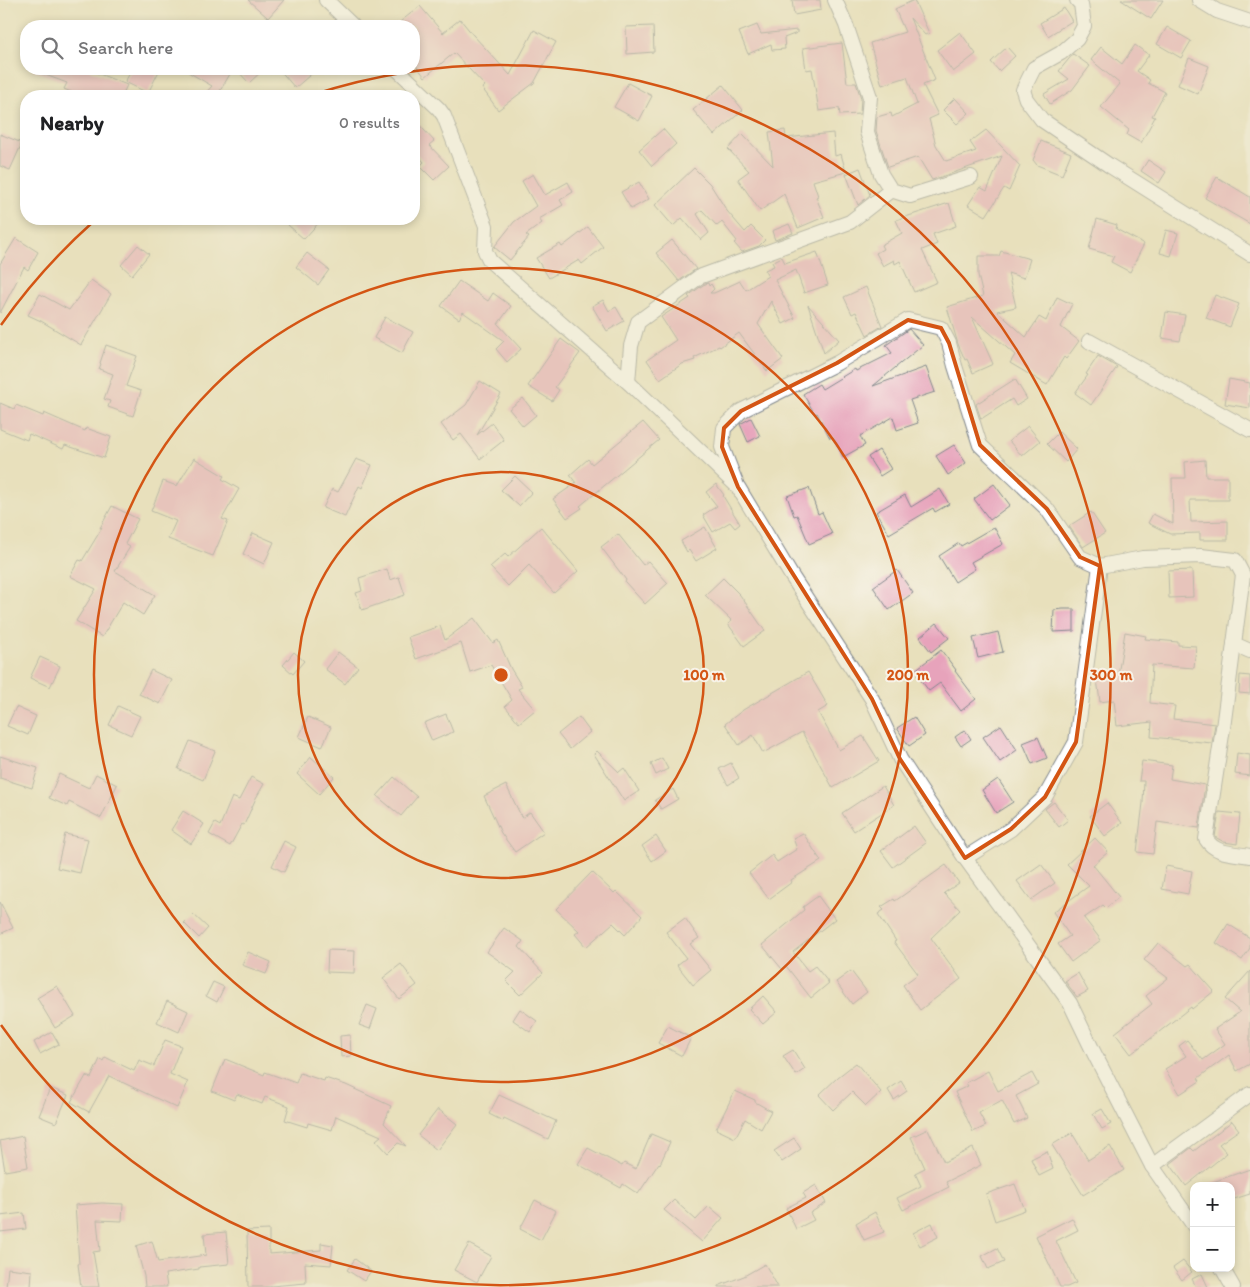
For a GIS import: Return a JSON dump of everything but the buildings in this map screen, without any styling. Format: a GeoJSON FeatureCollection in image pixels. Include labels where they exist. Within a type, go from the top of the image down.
{"type":"FeatureCollection","features":[{"type":"Feature","properties":{"kind":"street"},"geometry":{"type":"LineString","coordinates":[[326,0],[347,20]]}},
{"type":"Feature","properties":{"kind":"street"},"geometry":{"type":"LineString","coordinates":[[835,0],[846,25],[870,96],[867,132],[881,174],[891,190],[910,196],[971,177]]}},
{"type":"Feature","properties":{"kind":"street"},"geometry":{"type":"LineString","coordinates":[[1076,0],[1081,4],[1084,26],[1078,39],[1061,53],[1034,68],[1023,90],[1026,99],[1042,120],[1110,166],[1250,254]]}},
{"type":"Feature","properties":{"kind":"street"},"geometry":{"type":"LineString","coordinates":[[1199,0],[1217,11],[1250,22]]}},
{"type":"Feature","properties":{"kind":"street"},"geometry":{"type":"LineString","coordinates":[[403,75],[419,90]]}},
{"type":"Feature","properties":{"kind":"street"},"geometry":{"type":"LineString","coordinates":[[420,91],[444,116],[486,226],[485,252],[490,261],[628,382],[738,487]]}},
{"type":"Feature","properties":{"kind":"street"},"geometry":{"type":"LineString","coordinates":[[628,382],[631,346],[638,322],[692,283],[708,274],[850,222],[891,190]]}},
{"type":"Feature","properties":{"kind":"street"},"geometry":{"type":"LineString","coordinates":[[1190,1220],[1152,1166],[1070,1003],[965,858],[900,759],[872,699],[791,575],[738,487],[722,447],[724,428],[741,412],[837,363],[908,320],[940,328],[950,343],[955,366],[980,445],[1047,509],[1080,557],[1100,566],[1143,558],[1201,556],[1235,560],[1243,575],[1224,728],[1206,839],[1210,846],[1216,850],[1250,856]]}},
{"type":"Feature","properties":{"kind":"street"},"geometry":{"type":"LineString","coordinates":[[1089,341],[1250,430]]}},
{"type":"Feature","properties":{"kind":"street"},"geometry":{"type":"LineString","coordinates":[[965,858],[1011,829],[1045,797],[1076,742],[1100,566]]}},
{"type":"Feature","properties":{"kind":"street"},"geometry":{"type":"LineString","coordinates":[[1234,644],[1250,651]]}},
{"type":"Feature","properties":{"kind":"street"},"geometry":{"type":"LineString","coordinates":[[1152,1166],[1250,1094]]}},
{"type":"Feature","properties":{"kind":"street"},"geometry":{"type":"LineString","coordinates":[[1224,1272],[1233,1287]]}},
{"type":"Feature","properties":{"kind":"highlighted area"},"geometry":{"type":"Polygon","coordinates":[[[908,320],[941,328],[949,343],[980,445],[1047,509],[1080,557],[1100,566],[1076,742],[1045,797],[1011,829],[965,858],[900,759],[872,699],[738,487],[722,447],[724,428],[741,411],[837,363],[908,320]]]}}]}
